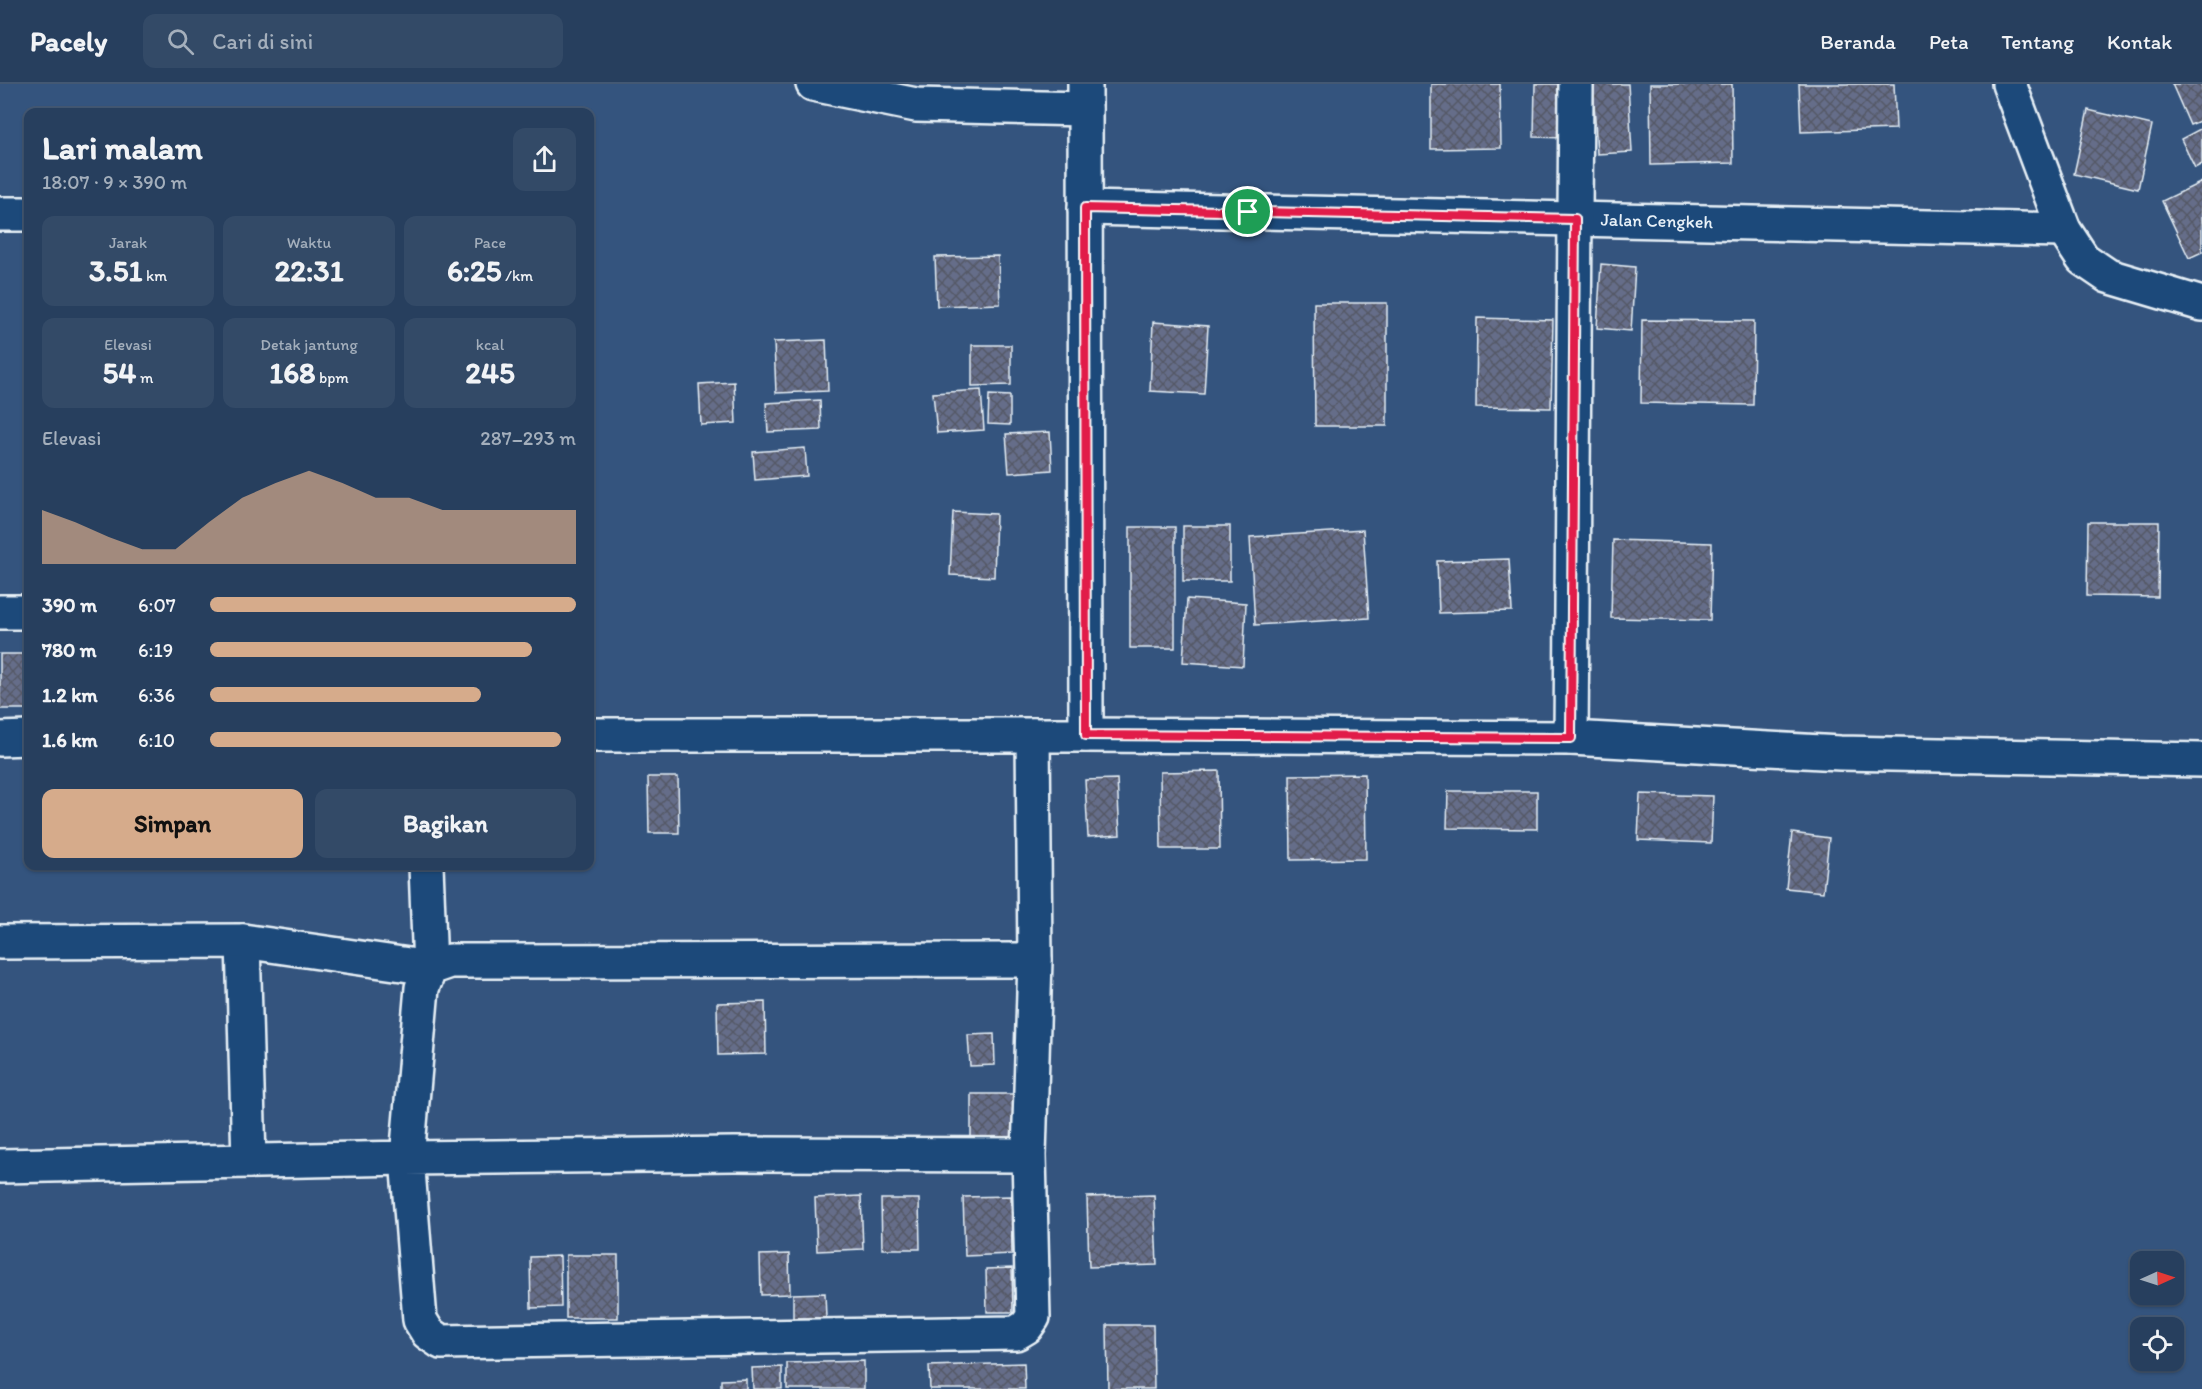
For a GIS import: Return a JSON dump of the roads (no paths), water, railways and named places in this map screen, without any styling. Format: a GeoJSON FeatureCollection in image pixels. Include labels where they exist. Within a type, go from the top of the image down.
{"type":"FeatureCollection","features":[{"type":"Feature","properties":{"kind":"street"},"geometry":{"type":"LineString","coordinates":[[813,84],[916,105],[1085,97],[1086,735]]}},
{"type":"Feature","properties":{"kind":"street"},"geometry":{"type":"LineString","coordinates":[[1571,738],[1576,84]]}},
{"type":"Feature","properties":{"kind":"street"},"geometry":{"type":"LineString","coordinates":[[2009,84],[2064,230],[2083,259],[2108,276],[2202,304]]}},
{"type":"Feature","properties":{"kind":"street","name":"Jalan Cengkeh"},"geometry":{"type":"LineString","coordinates":[[1085,208],[2064,230]]}},
{"type":"Feature","properties":{"kind":"street"},"geometry":{"type":"LineString","coordinates":[[0,214],[24,214]]}},
{"type":"Feature","properties":{"kind":"street"},"geometry":{"type":"LineString","coordinates":[[0,612],[24,612]]}},
{"type":"Feature","properties":{"kind":"street"},"geometry":{"type":"LineString","coordinates":[[594,735],[1571,738],[1840,753],[2202,760]]}},
{"type":"Feature","properties":{"kind":"street"},"geometry":{"type":"LineString","coordinates":[[426,870],[430,968],[422,988],[407,1158],[420,1320],[428,1333],[441,1342],[1016,1333],[1026,1327],[1033,1317],[1029,1155],[1035,960],[1033,735]]}},
{"type":"Feature","properties":{"kind":"street"},"geometry":{"type":"LineString","coordinates":[[0,739],[24,738]]}},
{"type":"Feature","properties":{"kind":"street"},"geometry":{"type":"LineString","coordinates":[[0,942],[243,941],[430,968],[450,961],[480,960],[1035,960]]}},
{"type":"Feature","properties":{"kind":"street"},"geometry":{"type":"LineString","coordinates":[[243,941],[249,1161]]}},
{"type":"Feature","properties":{"kind":"street"},"geometry":{"type":"LineString","coordinates":[[0,1166],[734,1154],[1029,1155]]}}]}
